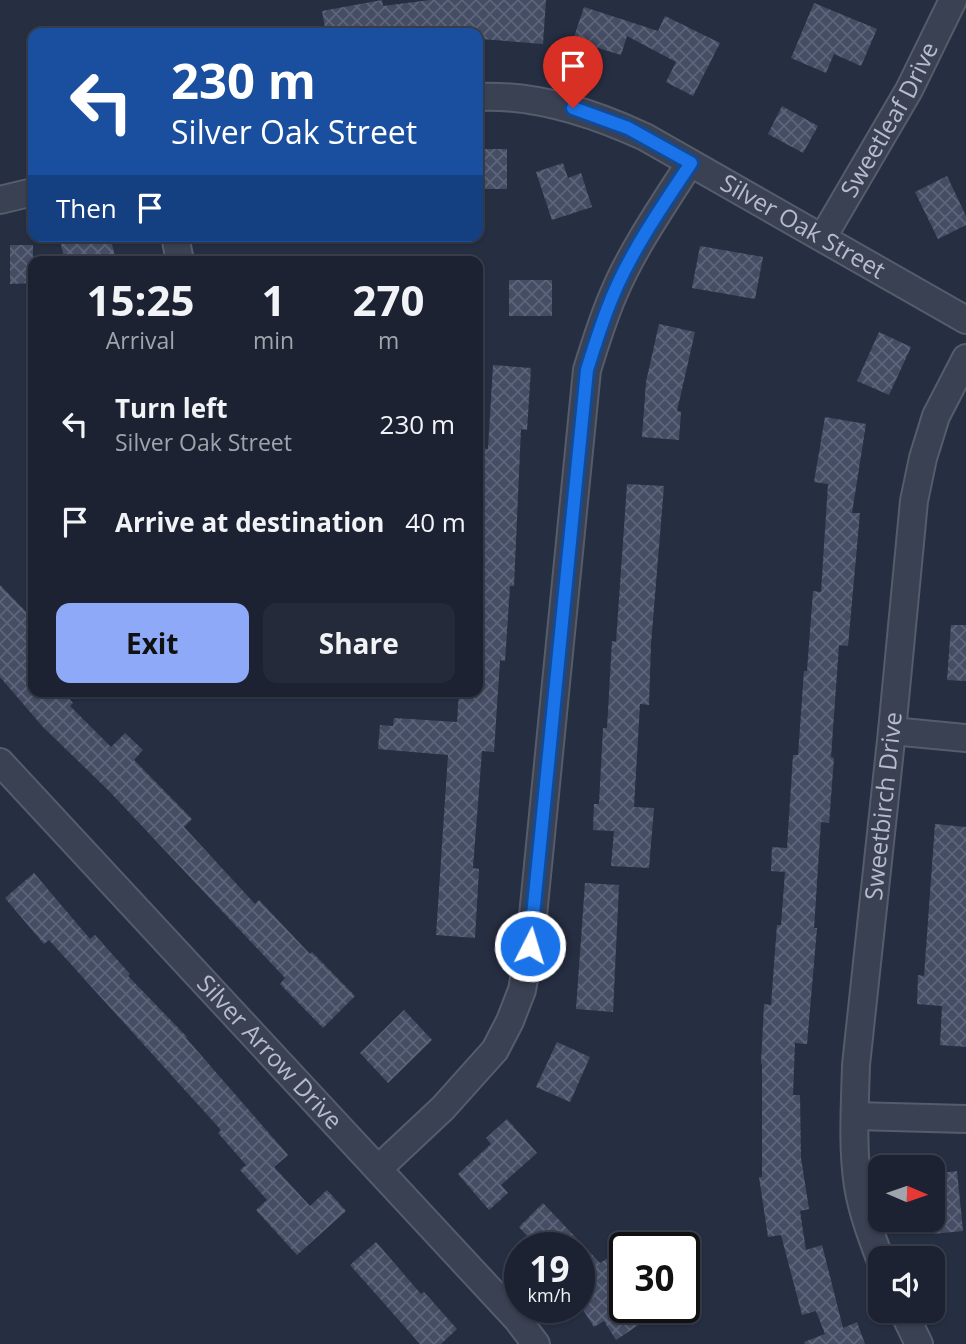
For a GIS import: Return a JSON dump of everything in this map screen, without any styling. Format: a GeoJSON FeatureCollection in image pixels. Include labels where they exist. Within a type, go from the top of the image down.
{"type":"FeatureCollection","features":[{"type":"Feature","properties":{"kind":"street","name":"Sweetleaf Drive"},"geometry":{"type":"LineString","coordinates":[[823,237],[909,90],[953,0]]}},
{"type":"Feature","properties":{"kind":"street","name":"Silver Oak Street"},"geometry":{"type":"LineString","coordinates":[[483,97],[535,101],[573,108],[634,131],[966,320]]}},
{"type":"Feature","properties":{"kind":"street"},"geometry":{"type":"LineString","coordinates":[[378,1169],[443,1108],[495,1050],[522,990],[530,946],[587,370],[615,290],[691,163]]}},
{"type":"Feature","properties":{"kind":"street"},"geometry":{"type":"LineString","coordinates":[[0,200],[28,193]]}},
{"type":"Feature","properties":{"kind":"street","name":"Sweetbirch Drive"},"geometry":{"type":"LineString","coordinates":[[875,1246],[867,1225],[858,1184],[856,1065],[914,501],[936,416],[966,358]]}},
{"type":"Feature","properties":{"kind":"street"},"geometry":{"type":"LineString","coordinates":[[892,731],[966,738]]}},
{"type":"Feature","properties":{"kind":"street","name":"Silver Arrow Drive"},"geometry":{"type":"LineString","coordinates":[[0,762],[517,1319],[536,1344]]}},
{"type":"Feature","properties":{"kind":"street"},"geometry":{"type":"LineString","coordinates":[[855,1116],[966,1119]]}},
{"type":"Feature","properties":{"kind":"street"},"geometry":{"type":"LineString","coordinates":[[909,1323],[919,1344]]}},
{"type":"Feature","properties":{"kind":"building"},"geometry":{"type":"Polygon","coordinates":[[[382,0],[383,6],[430,0],[546,0],[543,44],[483,39],[483,28],[325,28],[322,11],[382,0]]]}},
{"type":"Feature","properties":{"kind":"building"},"geometry":{"type":"Polygon","coordinates":[[[814,3],[877,29],[861,66],[834,54],[826,73],[791,58],[814,3]]]}},
{"type":"Feature","properties":{"kind":"building"},"geometry":{"type":"Polygon","coordinates":[[[584,7],[658,31],[665,16],[720,43],[693,96],[666,82],[676,62],[627,36],[621,55],[573,40],[584,7]]]}},
{"type":"Feature","properties":{"kind":"building"},"geometry":{"type":"Polygon","coordinates":[[[782,106],[818,126],[803,153],[768,134],[782,106]]]}},
{"type":"Feature","properties":{"kind":"building"},"geometry":{"type":"Polygon","coordinates":[[[483,149],[507,149],[507,189],[483,189],[483,149]]]}},
{"type":"Feature","properties":{"kind":"building"},"geometry":{"type":"Polygon","coordinates":[[[563,163],[568,178],[581,173],[592,207],[552,220],[536,172],[563,163]]]}},
{"type":"Feature","properties":{"kind":"building"},"geometry":{"type":"Polygon","coordinates":[[[947,176],[966,216],[966,225],[938,239],[915,192],[947,176]]]}},
{"type":"Feature","properties":{"kind":"building"},"geometry":{"type":"Polygon","coordinates":[[[60,242],[111,242],[115,256],[64,256],[60,242]]]}},
{"type":"Feature","properties":{"kind":"building"},"geometry":{"type":"Polygon","coordinates":[[[10,245],[33,245],[33,256],[28,256],[28,283],[10,284],[10,245]]]}},
{"type":"Feature","properties":{"kind":"building"},"geometry":{"type":"Polygon","coordinates":[[[700,246],[763,257],[755,299],[692,288],[700,246]]]}},
{"type":"Feature","properties":{"kind":"building"},"geometry":{"type":"Polygon","coordinates":[[[509,280],[552,280],[552,316],[509,316],[509,280]]]}},
{"type":"Feature","properties":{"kind":"building"},"geometry":{"type":"Polygon","coordinates":[[[659,324],[695,332],[677,411],[681,412],[679,440],[642,437],[646,382],[659,324]]]}},
{"type":"Feature","properties":{"kind":"building"},"geometry":{"type":"Polygon","coordinates":[[[879,332],[911,347],[889,395],[857,381],[879,332]]]}},
{"type":"Feature","properties":{"kind":"building"},"geometry":{"type":"Polygon","coordinates":[[[493,365],[531,368],[527,430],[521,429],[514,586],[510,586],[505,661],[500,660],[494,752],[482,751],[473,868],[479,869],[475,938],[436,935],[448,755],[378,749],[380,725],[393,726],[394,718],[457,722],[459,697],[483,697],[483,448],[488,449],[493,365]]]}},
{"type":"Feature","properties":{"kind":"building"},"geometry":{"type":"Polygon","coordinates":[[[825,417],[866,424],[852,513],[860,513],[848,646],[839,645],[829,823],[821,822],[814,928],[817,928],[807,1044],[795,1043],[793,1095],[800,1095],[801,1158],[809,1209],[800,1211],[806,1250],[822,1245],[843,1328],[857,1322],[865,1344],[805,1344],[804,1342],[825,1334],[816,1311],[802,1315],[781,1235],[768,1237],[759,1177],[762,1177],[761,1064],[764,1004],[771,1005],[777,925],[781,925],[785,872],[771,871],[772,847],[787,848],[793,755],[798,755],[813,591],[821,592],[828,484],[814,482],[825,417]]]}},
{"type":"Feature","properties":{"kind":"building"},"geometry":{"type":"Polygon","coordinates":[[[627,484],[664,486],[651,644],[649,705],[640,704],[634,807],[654,808],[649,868],[611,866],[614,831],[593,830],[594,804],[599,804],[603,728],[607,728],[612,641],[616,642],[627,484]]]}},
{"type":"Feature","properties":{"kind":"building"},"geometry":{"type":"Polygon","coordinates":[[[0,585],[28,614],[28,697],[68,697],[73,703],[70,706],[111,747],[125,733],[143,750],[134,760],[192,819],[184,827],[255,904],[259,900],[310,954],[312,952],[355,996],[323,1028],[280,984],[285,978],[109,791],[43,727],[0,677],[0,585]]]}},
{"type":"Feature","properties":{"kind":"building"},"geometry":{"type":"Polygon","coordinates":[[[951,625],[966,625],[966,681],[947,680],[951,625]]]}},
{"type":"Feature","properties":{"kind":"building"},"geometry":{"type":"Polygon","coordinates":[[[935,824],[966,827],[966,1047],[940,1045],[942,1006],[917,1004],[918,975],[924,976],[935,824]]]}},
{"type":"Feature","properties":{"kind":"building"},"geometry":{"type":"Polygon","coordinates":[[[34,873],[90,939],[95,935],[130,974],[128,976],[187,1037],[288,1155],[274,1167],[310,1206],[327,1190],[346,1211],[297,1255],[256,1210],[267,1200],[240,1170],[246,1165],[218,1133],[221,1130],[49,940],[44,944],[5,898],[34,873]]]}},
{"type":"Feature","properties":{"kind":"building"},"geometry":{"type":"Polygon","coordinates":[[[585,883],[619,885],[613,1012],[576,1009],[585,883]]]}},
{"type":"Feature","properties":{"kind":"building"},"geometry":{"type":"Polygon","coordinates":[[[404,1010],[432,1040],[388,1083],[360,1053],[404,1010]]]}},
{"type":"Feature","properties":{"kind":"building"},"geometry":{"type":"Polygon","coordinates":[[[557,1042],[590,1057],[570,1102],[536,1087],[557,1042]]]}},
{"type":"Feature","properties":{"kind":"building"},"geometry":{"type":"Polygon","coordinates":[[[507,1119],[537,1153],[501,1185],[508,1193],[489,1210],[458,1174],[491,1144],[486,1138],[507,1119]]]}},
{"type":"Feature","properties":{"kind":"building"},"geometry":{"type":"Polygon","coordinates":[[[957,1171],[963,1231],[933,1234],[945,1232],[945,1172],[957,1171]]]}},
{"type":"Feature","properties":{"kind":"building"},"geometry":{"type":"Polygon","coordinates":[[[543,1203],[571,1232],[524,1232],[519,1227],[543,1203]]]}},
{"type":"Feature","properties":{"kind":"building"},"geometry":{"type":"Polygon","coordinates":[[[376,1242],[421,1294],[424,1292],[457,1329],[441,1344],[420,1344],[350,1265],[376,1242]]]}},
{"type":"Feature","properties":{"kind":"building"},"geometry":{"type":"Polygon","coordinates":[[[595,1258],[600,1263],[608,1258],[609,1323],[642,1323],[616,1340],[604,1321],[594,1327],[591,1323],[595,1323],[595,1258]]]}},
{"type":"Feature","properties":{"kind":"route"},"geometry":{"type":"LineString","coordinates":[[530,946],[587,370],[615,290],[691,163],[628,128],[573,108]]}}]}
